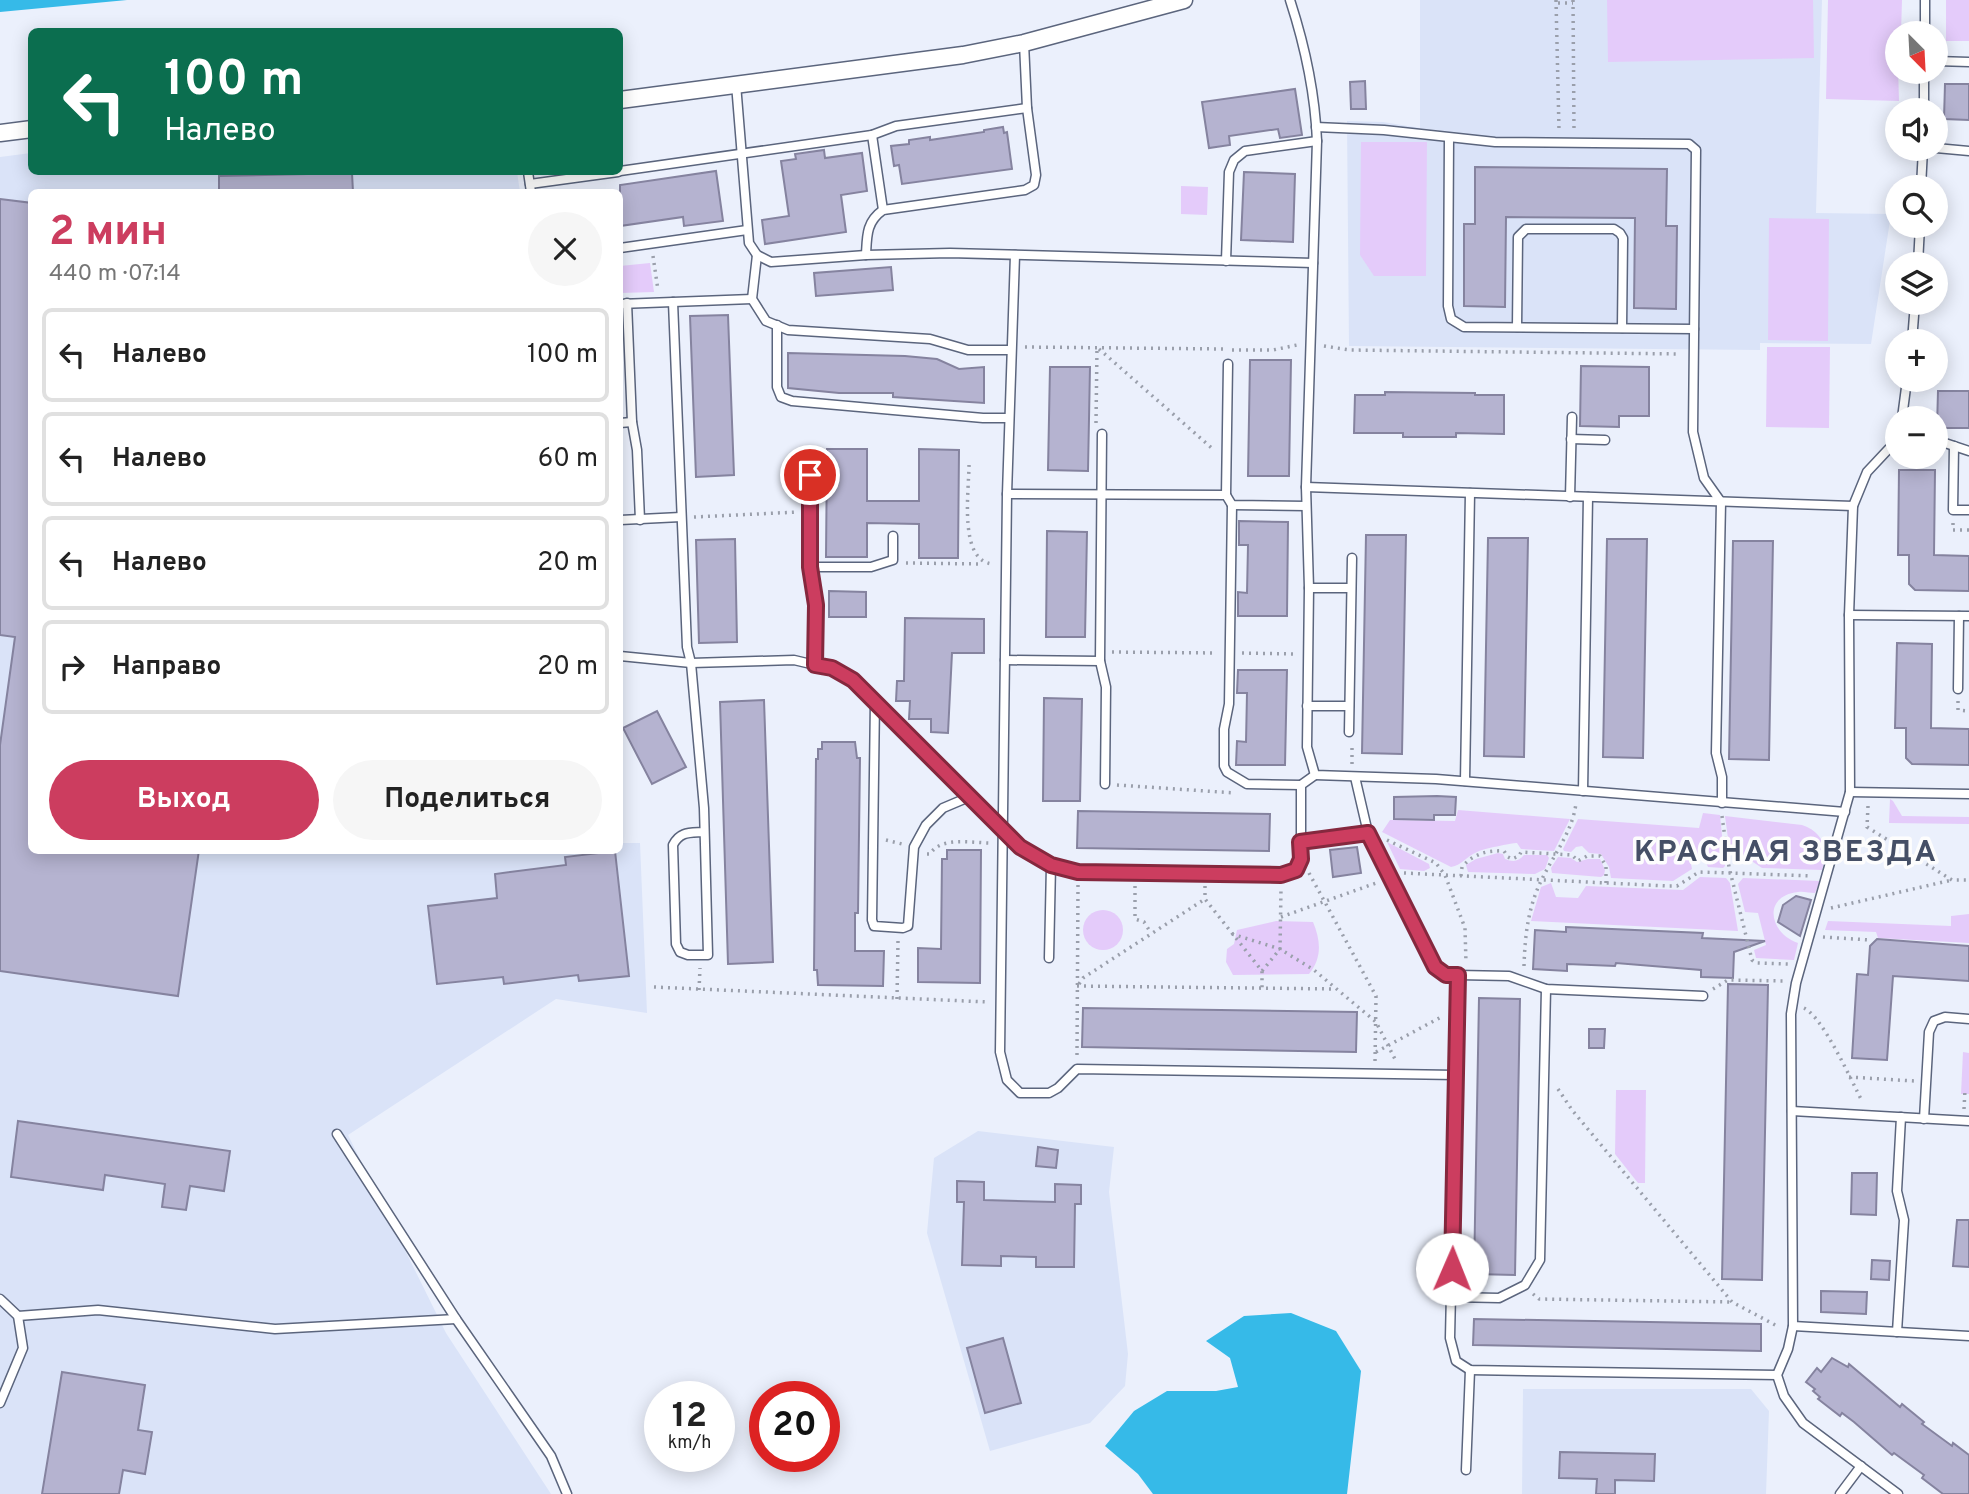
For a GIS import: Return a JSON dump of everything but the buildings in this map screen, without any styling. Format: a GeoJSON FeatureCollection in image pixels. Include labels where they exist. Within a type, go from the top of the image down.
{"type":"FeatureCollection","features":[{"type":"Feature","properties":{"kind":"street"},"geometry":{"type":"LineString","coordinates":[[623,100],[901,64],[1024,43],[1184,0]]}},
{"type":"Feature","properties":{"kind":"street"},"geometry":{"type":"LineString","coordinates":[[0,133],[28,130]]}},
{"type":"Feature","properties":{"kind":"lane"},"geometry":{"type":"LineString","coordinates":[[1290,0],[1306,56],[1315,103],[1317,141],[1306,487],[1309,588],[1307,747],[1315,775]]}},
{"type":"Feature","properties":{"kind":"lane"},"geometry":{"type":"LineString","coordinates":[[1925,0],[1925,21]]}},
{"type":"Feature","properties":{"kind":"lane"},"geometry":{"type":"LineString","coordinates":[[866,256],[867,228],[874,216],[883,210],[1025,190],[1034,185],[1036,175],[1027,108],[1024,43]]}},
{"type":"Feature","properties":{"kind":"lane"},"geometry":{"type":"LineString","coordinates":[[1948,61],[1969,62]]}},
{"type":"Feature","properties":{"kind":"lane"},"geometry":{"type":"LineString","coordinates":[[736,84],[749,243],[757,255],[771,262],[950,253],[1313,263]]}},
{"type":"Feature","properties":{"kind":"lane"},"geometry":{"type":"LineString","coordinates":[[623,170],[872,135],[896,126],[1027,108]]}},
{"type":"Feature","properties":{"kind":"lane"},"geometry":{"type":"LineString","coordinates":[[1316,127],[1384,130],[1495,142],[1689,144],[1696,150],[1693,432],[1704,478],[1721,502],[1716,753],[1722,777],[1722,803]]}},
{"type":"Feature","properties":{"kind":"lane"},"geometry":{"type":"LineString","coordinates":[[872,135],[883,210]]}},
{"type":"Feature","properties":{"kind":"lane"},"geometry":{"type":"LineString","coordinates":[[1449,139],[1448,306],[1451,319],[1464,327],[1694,329]]}},
{"type":"Feature","properties":{"kind":"lane"},"geometry":{"type":"LineString","coordinates":[[1226,261],[1229,172],[1234,159],[1245,151],[1317,141]]}},
{"type":"Feature","properties":{"kind":"lane"},"geometry":{"type":"LineString","coordinates":[[1948,149],[1969,151]]}},
{"type":"Feature","properties":{"kind":"lane"},"geometry":{"type":"LineString","coordinates":[[531,188],[598,175]]}},
{"type":"Feature","properties":{"kind":"lane"},"geometry":{"type":"LineString","coordinates":[[1517,327],[1518,237],[1526,229],[1614,229],[1622,238],[1622,328]]}},
{"type":"Feature","properties":{"kind":"lane"},"geometry":{"type":"LineString","coordinates":[[623,248],[747,230]]}},
{"type":"Feature","properties":{"kind":"lane"},"geometry":{"type":"LineString","coordinates":[[757,255],[752,299],[766,321],[788,330],[930,339],[968,350],[1011,350]]}},
{"type":"Feature","properties":{"kind":"lane"},"geometry":{"type":"LineString","coordinates":[[1015,255],[1007,494],[1000,1052],[1007,1080],[1020,1093],[1049,1093],[1077,1069],[1456,1075]]}},
{"type":"Feature","properties":{"kind":"lane"},"geometry":{"type":"LineString","coordinates":[[640,520],[637,450],[632,422],[623,304],[752,299]]}},
{"type":"Feature","properties":{"kind":"lane"},"geometry":{"type":"LineString","coordinates":[[673,302],[687,647],[691,663],[704,832],[708,955],[688,955],[680,952],[676,944],[673,845],[677,837],[684,833],[704,832]]}},
{"type":"Feature","properties":{"kind":"lane"},"geometry":{"type":"LineString","coordinates":[[777,325],[777,387],[781,397],[792,401],[1009,418]]}},
{"type":"Feature","properties":{"kind":"lane"},"geometry":{"type":"LineString","coordinates":[[1228,364],[1226,495],[1232,505],[1229,704],[1224,729],[1224,766],[1227,772],[1247,784],[1301,785],[1315,775],[1465,781],[1845,812]]}},
{"type":"Feature","properties":{"kind":"lane"},"geometry":{"type":"LineString","coordinates":[[1570,496],[1572,417]]}},
{"type":"Feature","properties":{"kind":"lane"},"geometry":{"type":"LineString","coordinates":[[623,423],[632,422]]}},
{"type":"Feature","properties":{"kind":"lane"},"geometry":{"type":"LineString","coordinates":[[1102,434],[1100,656],[1106,687],[1105,784]]}},
{"type":"Feature","properties":{"kind":"lane"},"geometry":{"type":"LineString","coordinates":[[1571,439],[1605,440]]}},
{"type":"Feature","properties":{"kind":"lane"},"geometry":{"type":"LineString","coordinates":[[1948,444],[1969,451]]}},
{"type":"Feature","properties":{"kind":"lane"},"geometry":{"type":"LineString","coordinates":[[1954,446],[1953,510],[1969,510]]}},
{"type":"Feature","properties":{"kind":"lane"},"geometry":{"type":"LineString","coordinates":[[1885,453],[1867,472],[1853,506],[1849,615],[1850,792],[1801,965],[1791,1014],[1793,1330],[1777,1376],[1784,1396],[1803,1423],[1898,1494]]}},
{"type":"Feature","properties":{"kind":"lane"},"geometry":{"type":"LineString","coordinates":[[810,475],[810,567],[816,605],[815,665]]}},
{"type":"Feature","properties":{"kind":"lane"},"geometry":{"type":"LineString","coordinates":[[1306,487],[1853,506]]}},
{"type":"Feature","properties":{"kind":"lane"},"geometry":{"type":"LineString","coordinates":[[1465,781],[1469,493]]}},
{"type":"Feature","properties":{"kind":"lane"},"geometry":{"type":"LineString","coordinates":[[1007,494],[1226,495]]}},
{"type":"Feature","properties":{"kind":"lane"},"geometry":{"type":"LineString","coordinates":[[1580,791],[1588,497]]}},
{"type":"Feature","properties":{"kind":"lane"},"geometry":{"type":"LineString","coordinates":[[1232,505],[1306,506]]}},
{"type":"Feature","properties":{"kind":"lane"},"geometry":{"type":"LineString","coordinates":[[623,520],[681,517]]}},
{"type":"Feature","properties":{"kind":"lane"},"geometry":{"type":"LineString","coordinates":[[810,567],[871,567],[893,560],[893,536]]}},
{"type":"Feature","properties":{"kind":"lane"},"geometry":{"type":"LineString","coordinates":[[1349,732],[1352,558]]}},
{"type":"Feature","properties":{"kind":"lane"},"geometry":{"type":"LineString","coordinates":[[1309,588],[1351,588]]}},
{"type":"Feature","properties":{"kind":"lane"},"geometry":{"type":"LineString","coordinates":[[1849,615],[1964,616],[1958,689]]}},
{"type":"Feature","properties":{"kind":"lane"},"geometry":{"type":"LineString","coordinates":[[623,656],[691,663],[794,660],[832,668],[853,680],[1020,847],[1051,865],[1078,872],[1281,875],[1296,870],[1301,859],[1301,785]]}},
{"type":"Feature","properties":{"kind":"lane"},"geometry":{"type":"LineString","coordinates":[[1006,660],[1100,656]]}},
{"type":"Feature","properties":{"kind":"lane"},"geometry":{"type":"LineString","coordinates":[[875,701],[874,926],[908,926],[914,851],[926,825],[943,808],[969,797]]}},
{"type":"Feature","properties":{"kind":"lane"},"geometry":{"type":"LineString","coordinates":[[1307,706],[1349,706]]}},
{"type":"Feature","properties":{"kind":"lane"},"geometry":{"type":"LineString","coordinates":[[1354,777],[1368,833],[1435,967],[1446,975],[1509,976],[1545,989],[1703,996]]}},
{"type":"Feature","properties":{"kind":"lane"},"geometry":{"type":"LineString","coordinates":[[1850,792],[1969,794]]}},
{"type":"Feature","properties":{"kind":"lane"},"geometry":{"type":"LineString","coordinates":[[1300,842],[1368,833]]}},
{"type":"Feature","properties":{"kind":"lane"},"geometry":{"type":"LineString","coordinates":[[1049,958],[1051,865]]}},
{"type":"Feature","properties":{"kind":"lane"},"geometry":{"type":"LineString","coordinates":[[1461,975],[1457,1008],[1450,1338],[1456,1361],[1470,1370],[1777,1376]]}},
{"type":"Feature","properties":{"kind":"lane"},"geometry":{"type":"LineString","coordinates":[[1451,1297],[1499,1298],[1524,1285],[1540,1260],[1545,989]]}},
{"type":"Feature","properties":{"kind":"lane"},"geometry":{"type":"LineString","coordinates":[[1924,1119],[1929,1032],[1934,1021],[1945,1017],[1969,1019]]}},
{"type":"Feature","properties":{"kind":"lane"},"geometry":{"type":"LineString","coordinates":[[1792,1111],[1969,1121]]}},
{"type":"Feature","properties":{"kind":"lane"},"geometry":{"type":"LineString","coordinates":[[1897,1332],[1904,1220],[1897,1191],[1901,1117]]}},
{"type":"Feature","properties":{"kind":"lane"},"geometry":{"type":"LineString","coordinates":[[337,1134],[456,1319],[551,1456],[567,1494]]}},
{"type":"Feature","properties":{"kind":"lane"},"geometry":{"type":"LineString","coordinates":[[0,1299],[18,1317],[23,1348],[0,1403]]}},
{"type":"Feature","properties":{"kind":"lane"},"geometry":{"type":"LineString","coordinates":[[18,1317],[98,1310],[275,1329],[456,1319]]}},
{"type":"Feature","properties":{"kind":"lane"},"geometry":{"type":"LineString","coordinates":[[1793,1330],[1969,1336]]}},
{"type":"Feature","properties":{"kind":"lane"},"geometry":{"type":"LineString","coordinates":[[1466,1470],[1470,1370]]}},
{"type":"Feature","properties":{"kind":"lane"},"geometry":{"type":"LineString","coordinates":[[1840,1494],[1861,1466]]}},
{"type":"Feature","properties":{"kind":"path"},"geometry":{"type":"LineString","coordinates":[[1559,143],[1557,1],[1573,1],[1574,143]]}},
{"type":"Feature","properties":{"kind":"path"},"geometry":{"type":"LineString","coordinates":[[652,243],[659,302]]}},
{"type":"Feature","properties":{"kind":"path"},"geometry":{"type":"LineString","coordinates":[[1011,350],[1021,346],[1273,350],[1299,345]]}},
{"type":"Feature","properties":{"kind":"path"},"geometry":{"type":"LineString","coordinates":[[1322,345],[1350,350],[1694,354]]}},
{"type":"Feature","properties":{"kind":"path"},"geometry":{"type":"LineString","coordinates":[[1097,348],[1227,461]]}},
{"type":"Feature","properties":{"kind":"path"},"geometry":{"type":"LineString","coordinates":[[969,465],[969,540],[976,556],[985,564]]}},
{"type":"Feature","properties":{"kind":"path"},"geometry":{"type":"LineString","coordinates":[[681,517],[810,512]]}},
{"type":"Feature","properties":{"kind":"path"},"geometry":{"type":"LineString","coordinates":[[893,560],[912,564],[1007,564]]}},
{"type":"Feature","properties":{"kind":"path"},"geometry":{"type":"LineString","coordinates":[[1100,656],[1308,654]]}},
{"type":"Feature","properties":{"kind":"path"},"geometry":{"type":"LineString","coordinates":[[1349,732],[1353,740],[1354,777]]}},
{"type":"Feature","properties":{"kind":"path"},"geometry":{"type":"LineString","coordinates":[[1105,784],[1241,794]]}},
{"type":"Feature","properties":{"kind":"path"},"geometry":{"type":"LineString","coordinates":[[1524,981],[1525,932],[1541,880],[1574,819],[1580,791]]}},
{"type":"Feature","properties":{"kind":"path"},"geometry":{"type":"LineString","coordinates":[[1868,800],[1867,827],[1952,880]]}},
{"type":"Feature","properties":{"kind":"path"},"geometry":{"type":"LineString","coordinates":[[1722,803],[1721,818],[1729,867],[1752,960],[1756,963],[1801,965]]}},
{"type":"Feature","properties":{"kind":"path"},"geometry":{"type":"LineString","coordinates":[[1368,833],[1436,863],[1445,875],[1465,928],[1461,975]]}},
{"type":"Feature","properties":{"kind":"path"},"geometry":{"type":"LineString","coordinates":[[873,838],[930,854],[934,847],[943,843],[1003,844]]}},
{"type":"Feature","properties":{"kind":"path"},"geometry":{"type":"LineString","coordinates":[[1461,876],[1466,862],[1483,853],[1504,851],[1512,859],[1521,852],[1572,855],[1578,861],[1587,856],[1600,856],[1606,866],[1606,883]]}},
{"type":"Feature","properties":{"kind":"path"},"geometry":{"type":"LineString","coordinates":[[1301,859],[1376,996],[1375,1074]]}},
{"type":"Feature","properties":{"kind":"path"},"geometry":{"type":"LineString","coordinates":[[1077,1069],[1078,872]]}},
{"type":"Feature","properties":{"kind":"path"},"geometry":{"type":"LineString","coordinates":[[1281,917],[1389,875],[1445,875],[1677,886],[1699,872],[1826,877]]}},
{"type":"Feature","properties":{"kind":"path"},"geometry":{"type":"LineString","coordinates":[[1135,873],[1135,919],[1144,922],[1151,933]]}},
{"type":"Feature","properties":{"kind":"path"},"geometry":{"type":"LineString","coordinates":[[1262,971],[1280,949],[1281,875]]}},
{"type":"Feature","properties":{"kind":"path"},"geometry":{"type":"LineString","coordinates":[[1829,908],[1952,880],[1969,880]]}},
{"type":"Feature","properties":{"kind":"path"},"geometry":{"type":"LineString","coordinates":[[1077,986],[1083,978],[1205,899],[1262,971],[1262,988]]}},
{"type":"Feature","properties":{"kind":"path"},"geometry":{"type":"LineString","coordinates":[[897,999],[898,928]]}},
{"type":"Feature","properties":{"kind":"path"},"geometry":{"type":"LineString","coordinates":[[1232,934],[1280,949],[1314,970],[1376,1022],[1404,1074]]}},
{"type":"Feature","properties":{"kind":"path"},"geometry":{"type":"LineString","coordinates":[[1820,937],[1870,940]]}},
{"type":"Feature","properties":{"kind":"path"},"geometry":{"type":"LineString","coordinates":[[699,990],[700,955]]}},
{"type":"Feature","properties":{"kind":"path"},"geometry":{"type":"LineString","coordinates":[[1703,996],[1728,980],[1788,981]]}},
{"type":"Feature","properties":{"kind":"path"},"geometry":{"type":"LineString","coordinates":[[1077,986],[1336,989]]}},
{"type":"Feature","properties":{"kind":"path"},"geometry":{"type":"LineString","coordinates":[[654,987],[1001,1002]]}},
{"type":"Feature","properties":{"kind":"path"},"geometry":{"type":"LineString","coordinates":[[1375,1053],[1457,1008]]}},
{"type":"Feature","properties":{"kind":"path"},"geometry":{"type":"LineString","coordinates":[[1803,1008],[1821,1023],[1870,1115]]}},
{"type":"Feature","properties":{"kind":"path"},"geometry":{"type":"LineString","coordinates":[[1544,1066],[1572,1110],[1732,1302]]}},
{"type":"Feature","properties":{"kind":"path"},"geometry":{"type":"LineString","coordinates":[[1849,1077],[1926,1082]]}},
{"type":"Feature","properties":{"kind":"path"},"geometry":{"type":"LineString","coordinates":[[1524,1285],[1538,1299],[1732,1302],[1793,1330]]}},
{"type":"Feature","properties":{"kind":"shaded area"},"geometry":{"type":"Polygon","coordinates":[[[1420,0],[1822,0],[1816,213],[1885,214],[1885,238],[1887,238],[1871,344],[1760,343],[1760,350],[1349,346],[1347,121],[1383,122],[1420,128],[1420,0]]]}},
{"type":"Feature","properties":{"kind":"shaded area"},"geometry":{"type":"Polygon","coordinates":[[[1607,0],[1813,0],[1814,58],[1608,62],[1607,0]]]}},
{"type":"Feature","properties":{"kind":"shaded area"},"geometry":{"type":"Polygon","coordinates":[[[1828,0],[1902,0],[1901,21],[1885,21],[1885,84],[1898,84],[1899,98],[1885,98],[1885,101],[1826,99],[1828,0]]]}},
{"type":"Feature","properties":{"kind":"shaded area"},"geometry":{"type":"Polygon","coordinates":[[[1946,0],[1969,0],[1969,41],[1948,41],[1946,0]]]}},
{"type":"Feature","properties":{"kind":"shaded area"},"geometry":{"type":"Polygon","coordinates":[[[1361,142],[1427,142],[1426,276],[1374,276],[1360,255],[1361,142]]]}},
{"type":"Feature","properties":{"kind":"shaded area"},"geometry":{"type":"Polygon","coordinates":[[[28,153],[28,175],[517,175],[520,189],[28,189],[28,854],[623,854],[623,843],[640,843],[647,1013],[556,999],[348,1135],[446,1333],[551,1494],[0,1494],[0,157],[28,153]]]}},
{"type":"Feature","properties":{"kind":"shaded area"},"geometry":{"type":"Polygon","coordinates":[[[1181,186],[1208,187],[1207,215],[1181,214],[1181,186]]]}},
{"type":"Feature","properties":{"kind":"shaded area"},"geometry":{"type":"Polygon","coordinates":[[[1769,218],[1829,219],[1828,341],[1768,340],[1769,218]]]}},
{"type":"Feature","properties":{"kind":"shaded area"},"geometry":{"type":"Polygon","coordinates":[[[650,263],[654,292],[623,293],[623,266],[650,263]]]}},
{"type":"Feature","properties":{"kind":"shaded area"},"geometry":{"type":"Polygon","coordinates":[[[1767,347],[1830,347],[1829,428],[1766,427],[1767,347]]]}},
{"type":"Feature","properties":{"kind":"shaded area"},"geometry":{"type":"Polygon","coordinates":[[[1890,799],[1902,816],[1969,817],[1969,824],[1889,823],[1890,799]]]}},
{"type":"Feature","properties":{"kind":"shaded area"},"geometry":{"type":"Polygon","coordinates":[[[1458,810],[1570,819],[1554,851],[1521,849],[1517,843],[1509,844],[1480,851],[1451,867],[1382,832],[1390,820],[1455,821],[1458,810]]]}},
{"type":"Feature","properties":{"kind":"shaded area"},"geometry":{"type":"Polygon","coordinates":[[[1703,813],[1720,815],[1725,866],[1723,868],[1708,867],[1704,858],[1699,855],[1690,859],[1692,869],[1673,881],[1611,878],[1609,867],[1601,854],[1589,853],[1582,846],[1571,852],[1563,849],[1578,819],[1699,828],[1703,813]]]}},
{"type":"Feature","properties":{"kind":"shaded area"},"geometry":{"type":"Polygon","coordinates":[[[1725,816],[1802,825],[1811,829],[1821,838],[1828,851],[1822,870],[1762,868],[1729,846],[1725,816]]]}},
{"type":"Feature","properties":{"kind":"shaded area"},"geometry":{"type":"Polygon","coordinates":[[[1387,842],[1429,864],[1430,868],[1424,871],[1400,869],[1387,842]]]}},
{"type":"Feature","properties":{"kind":"shaded area"},"geometry":{"type":"Polygon","coordinates":[[[1498,853],[1513,861],[1524,855],[1547,855],[1549,858],[1545,869],[1535,874],[1468,872],[1466,865],[1476,859],[1498,853]]]}},
{"type":"Feature","properties":{"kind":"shaded area"},"geometry":{"type":"Polygon","coordinates":[[[1558,857],[1571,858],[1577,862],[1600,859],[1605,870],[1604,875],[1601,877],[1552,873],[1551,868],[1558,857]]]}},
{"type":"Feature","properties":{"kind":"shaded area"},"geometry":{"type":"Polygon","coordinates":[[[1700,877],[1726,878],[1730,883],[1738,931],[1531,921],[1541,887],[1551,883],[1556,897],[1578,898],[1586,886],[1683,890],[1700,877]]]}},
{"type":"Feature","properties":{"kind":"shaded area"},"geometry":{"type":"Polygon","coordinates":[[[1743,878],[1820,881],[1815,893],[1786,895],[1775,907],[1776,924],[1788,938],[1798,943],[1794,960],[1756,958],[1754,950],[1766,945],[1758,913],[1745,912],[1738,884],[1743,878]]]}},
{"type":"Feature","properties":{"kind":"shaded area"},"geometry":{"type":"Polygon","coordinates":[[[1103,910],[1117,916],[1123,930],[1117,944],[1103,950],[1089,944],[1083,930],[1089,916],[1103,910]]]}},
{"type":"Feature","properties":{"kind":"shaded area"},"geometry":{"type":"Polygon","coordinates":[[[1969,914],[1969,943],[1878,938],[1876,932],[1825,930],[1828,921],[1951,926],[1951,916],[1969,914]]]}},
{"type":"Feature","properties":{"kind":"shaded area"},"geometry":{"type":"Polygon","coordinates":[[[1276,921],[1313,922],[1319,949],[1309,974],[1233,975],[1226,962],[1227,949],[1234,944],[1237,930],[1276,921]]]}},
{"type":"Feature","properties":{"kind":"shaded area"},"geometry":{"type":"Polygon","coordinates":[[[1963,1052],[1969,1053],[1969,1094],[1961,1094],[1963,1052]]]}},
{"type":"Feature","properties":{"kind":"shaded area"},"geometry":{"type":"Polygon","coordinates":[[[1616,1090],[1646,1090],[1645,1183],[1638,1183],[1615,1154],[1616,1090]]]}},
{"type":"Feature","properties":{"kind":"shaded area"},"geometry":{"type":"Polygon","coordinates":[[[978,1131],[1114,1147],[1109,1192],[1128,1354],[1125,1386],[1090,1423],[990,1451],[927,1233],[934,1158],[978,1131]]]}},
{"type":"Feature","properties":{"kind":"shaded area"},"geometry":{"type":"Polygon","coordinates":[[[1523,1389],[1751,1389],[1769,1411],[1766,1494],[1522,1494],[1523,1389]]]}},
{"type":"Feature","properties":{"kind":"water"},"geometry":{"type":"Polygon","coordinates":[[[0,0],[127,0],[0,12],[0,0]]]}},
{"type":"Feature","properties":{"kind":"water"},"geometry":{"type":"Polygon","coordinates":[[[1291,1313],[1336,1331],[1361,1371],[1347,1494],[1153,1494],[1138,1474],[1105,1446],[1134,1411],[1167,1391],[1216,1391],[1238,1387],[1230,1358],[1206,1341],[1244,1316],[1291,1313]]]}},
{"type":"Feature","properties":{"kind":"district","name":"КРАСНАЯ ЗВЕЗДА"},"geometry":{"type":"Point","coordinates":[1786,851]}},
{"type":"Feature","properties":{"kind":"route"},"geometry":{"type":"LineString","coordinates":[[810,475],[810,567],[816,605],[815,665],[832,668],[853,680],[1020,847],[1051,865],[1078,872],[1281,875],[1296,870],[1301,859],[1300,842],[1368,833],[1435,967],[1446,975],[1458,975],[1452,1269]]}}]}
